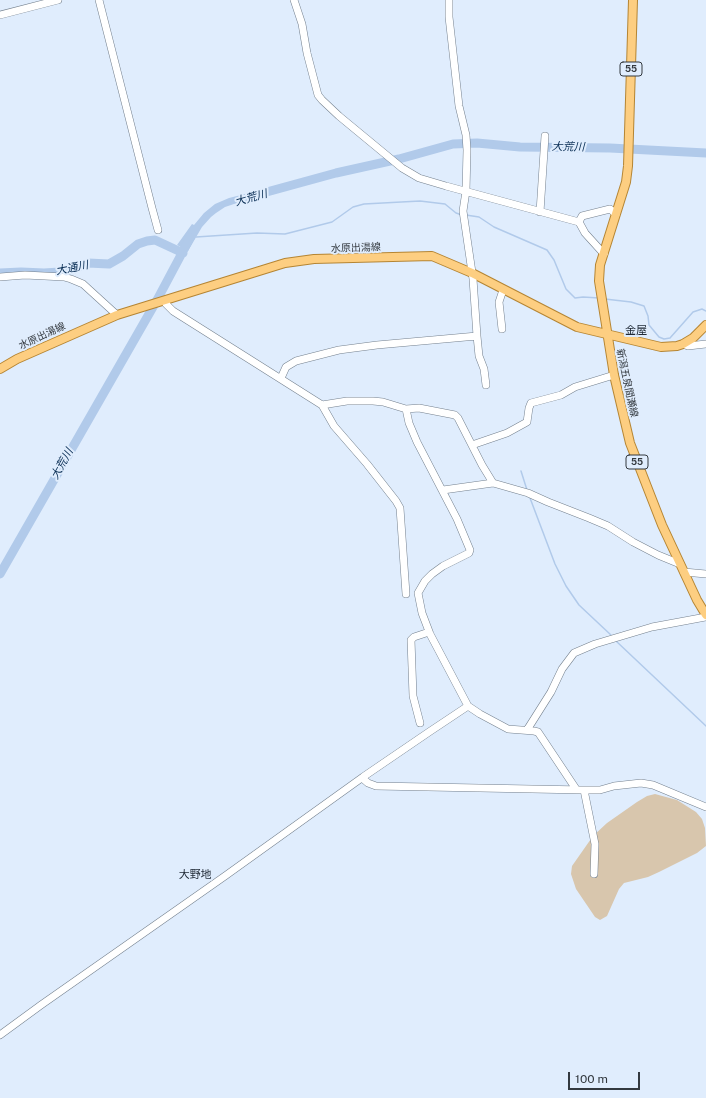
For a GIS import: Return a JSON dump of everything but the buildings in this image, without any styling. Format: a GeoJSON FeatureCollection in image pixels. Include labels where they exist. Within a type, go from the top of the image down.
{"type":"FeatureCollection","features":[{"type":"Feature","properties":{"kind":"main road","name":"新潟五泉間瀬線"},"geometry":{"type":"LineString","coordinates":[[633,0],[628,166],[626,182],[599,273],[601,297],[614,375],[630,443],[645,483],[680,564],[706,616]]}},
{"type":"Feature","properties":{"kind":"main road","name":"水原出湯線"},"geometry":{"type":"LineString","coordinates":[[0,369],[37,350],[117,315],[142,306],[164,301],[285,263],[307,260],[432,256],[472,273],[577,327],[661,347],[682,344],[693,338],[706,325]]}},
{"type":"Feature","properties":{"kind":"street"},"geometry":{"type":"LineString","coordinates":[[0,15],[58,0]]}},
{"type":"Feature","properties":{"kind":"street"},"geometry":{"type":"LineString","coordinates":[[99,0],[158,230]]}},
{"type":"Feature","properties":{"kind":"street"},"geometry":{"type":"LineString","coordinates":[[294,0],[302,24],[307,53],[318,95],[339,116],[385,152],[402,168],[419,178],[578,222],[585,233],[604,254]]}},
{"type":"Feature","properties":{"kind":"street"},"geometry":{"type":"LineString","coordinates":[[449,0],[459,106],[466,135],[467,150],[466,191],[463,215],[470,250],[479,356],[484,369],[486,385]]}},
{"type":"Feature","properties":{"kind":"street"},"geometry":{"type":"LineString","coordinates":[[540,212],[545,136]]}},
{"type":"Feature","properties":{"kind":"street"},"geometry":{"type":"LineString","coordinates":[[578,222],[582,216],[610,209],[616,214]]}},
{"type":"Feature","properties":{"kind":"street"},"geometry":{"type":"LineString","coordinates":[[0,277],[25,275],[64,277],[71,279],[83,284],[117,315]]}},
{"type":"Feature","properties":{"kind":"street"},"geometry":{"type":"LineString","coordinates":[[502,329],[499,302],[503,290]]}},
{"type":"Feature","properties":{"kind":"street"},"geometry":{"type":"LineString","coordinates":[[164,301],[172,311],[322,405],[334,426],[367,464],[400,508],[406,594]]}},
{"type":"Feature","properties":{"kind":"street"},"geometry":{"type":"LineString","coordinates":[[281,378],[286,367],[292,363],[339,350],[376,345],[477,336]]}},
{"type":"Feature","properties":{"kind":"street"},"geometry":{"type":"LineString","coordinates":[[682,344],[688,346],[706,344]]}},
{"type":"Feature","properties":{"kind":"street"},"geometry":{"type":"LineString","coordinates":[[472,445],[507,433],[527,422],[531,403],[561,395],[575,387],[614,375]]}},
{"type":"Feature","properties":{"kind":"street"},"geometry":{"type":"LineString","coordinates":[[322,405],[373,401],[383,402],[406,409],[419,408],[455,415],[493,483]]}},
{"type":"Feature","properties":{"kind":"street"},"geometry":{"type":"LineString","coordinates":[[406,409],[409,423],[457,519],[470,550],[469,553],[443,566],[432,574],[425,581],[418,593],[421,609],[429,632],[468,706],[508,729],[538,732],[576,789]]}},
{"type":"Feature","properties":{"kind":"street"},"geometry":{"type":"LineString","coordinates":[[443,490],[493,483],[529,493],[608,526],[633,542],[680,564]]}},
{"type":"Feature","properties":{"kind":"street"},"geometry":{"type":"LineString","coordinates":[[684,572],[706,574]]}},
{"type":"Feature","properties":{"kind":"street"},"geometry":{"type":"LineString","coordinates":[[527,730],[551,692],[562,669],[574,653],[595,644],[652,627],[706,616]]}},
{"type":"Feature","properties":{"kind":"street"},"geometry":{"type":"LineString","coordinates":[[420,723],[413,696],[411,640],[414,637],[429,632]]}},
{"type":"Feature","properties":{"kind":"street"},"geometry":{"type":"LineString","coordinates":[[0,1035],[362,778],[468,706]]}},
{"type":"Feature","properties":{"kind":"street"},"geometry":{"type":"LineString","coordinates":[[362,778],[368,783],[376,786],[584,790],[600,790],[614,786],[641,783],[653,785],[706,807]]}},
{"type":"Feature","properties":{"kind":"street"},"geometry":{"type":"LineString","coordinates":[[584,790],[595,844],[594,874]]}},
{"type":"Feature","properties":{"kind":"shaded area"},"geometry":{"type":"Polygon","coordinates":[[[655,794],[677,800],[696,812],[702,819],[705,828],[706,846],[697,853],[648,877],[624,883],[619,889],[607,916],[600,920],[595,917],[576,889],[571,874],[572,866],[593,836],[607,823],[637,802],[647,796],[655,794]]]}},
{"type":"Feature","properties":{"kind":"water"},"geometry":{"type":"Polygon","coordinates":[[[273,187],[274,194],[234,204],[225,207],[216,213],[202,227],[188,251],[177,245],[192,224],[194,225],[204,213],[215,204],[229,198],[273,187]]]}},
{"type":"Feature","properties":{"kind":"waterway","name":"大荒川"},"geometry":{"type":"LineString","coordinates":[[263,193],[453,144],[477,143],[520,147],[610,148],[706,153]]}},
{"type":"Feature","properties":{"kind":"waterway"},"geometry":{"type":"LineString","coordinates":[[196,237],[257,233],[285,234],[332,222],[353,207],[364,204],[420,201],[445,204],[456,213],[462,215]]}},
{"type":"Feature","properties":{"kind":"waterway"},"geometry":{"type":"LineString","coordinates":[[466,215],[479,217],[494,227],[547,250],[554,260],[566,289],[575,298],[599,298]]}},
{"type":"Feature","properties":{"kind":"waterway","name":"大荒川"},"geometry":{"type":"LineString","coordinates":[[0,574],[157,300],[190,238]]}},
{"type":"Feature","properties":{"kind":"waterway","name":"大通川"},"geometry":{"type":"LineString","coordinates":[[0,273],[60,272],[74,269],[88,263],[109,264],[123,256],[138,244],[155,240],[183,253]]}},
{"type":"Feature","properties":{"kind":"waterway"},"geometry":{"type":"LineString","coordinates":[[605,299],[631,302],[644,306],[648,316],[649,325],[659,337],[664,339],[670,338],[693,312],[702,309],[706,311]]}},
{"type":"Feature","properties":{"kind":"waterway"},"geometry":{"type":"LineString","coordinates":[[521,471],[527,490]]}},
{"type":"Feature","properties":{"kind":"waterway"},"geometry":{"type":"LineString","coordinates":[[530,498],[555,564],[566,586],[579,605],[612,636]]}},
{"type":"Feature","properties":{"kind":"waterway"},"geometry":{"type":"LineString","coordinates":[[616,641],[706,726]]}},
{"type":"Feature","properties":{"kind":"district","name":"金屋"},"geometry":{"type":"Point","coordinates":[636,331]}},
{"type":"Feature","properties":{"kind":"district","name":"大野地"},"geometry":{"type":"Point","coordinates":[195,875]}}]}
